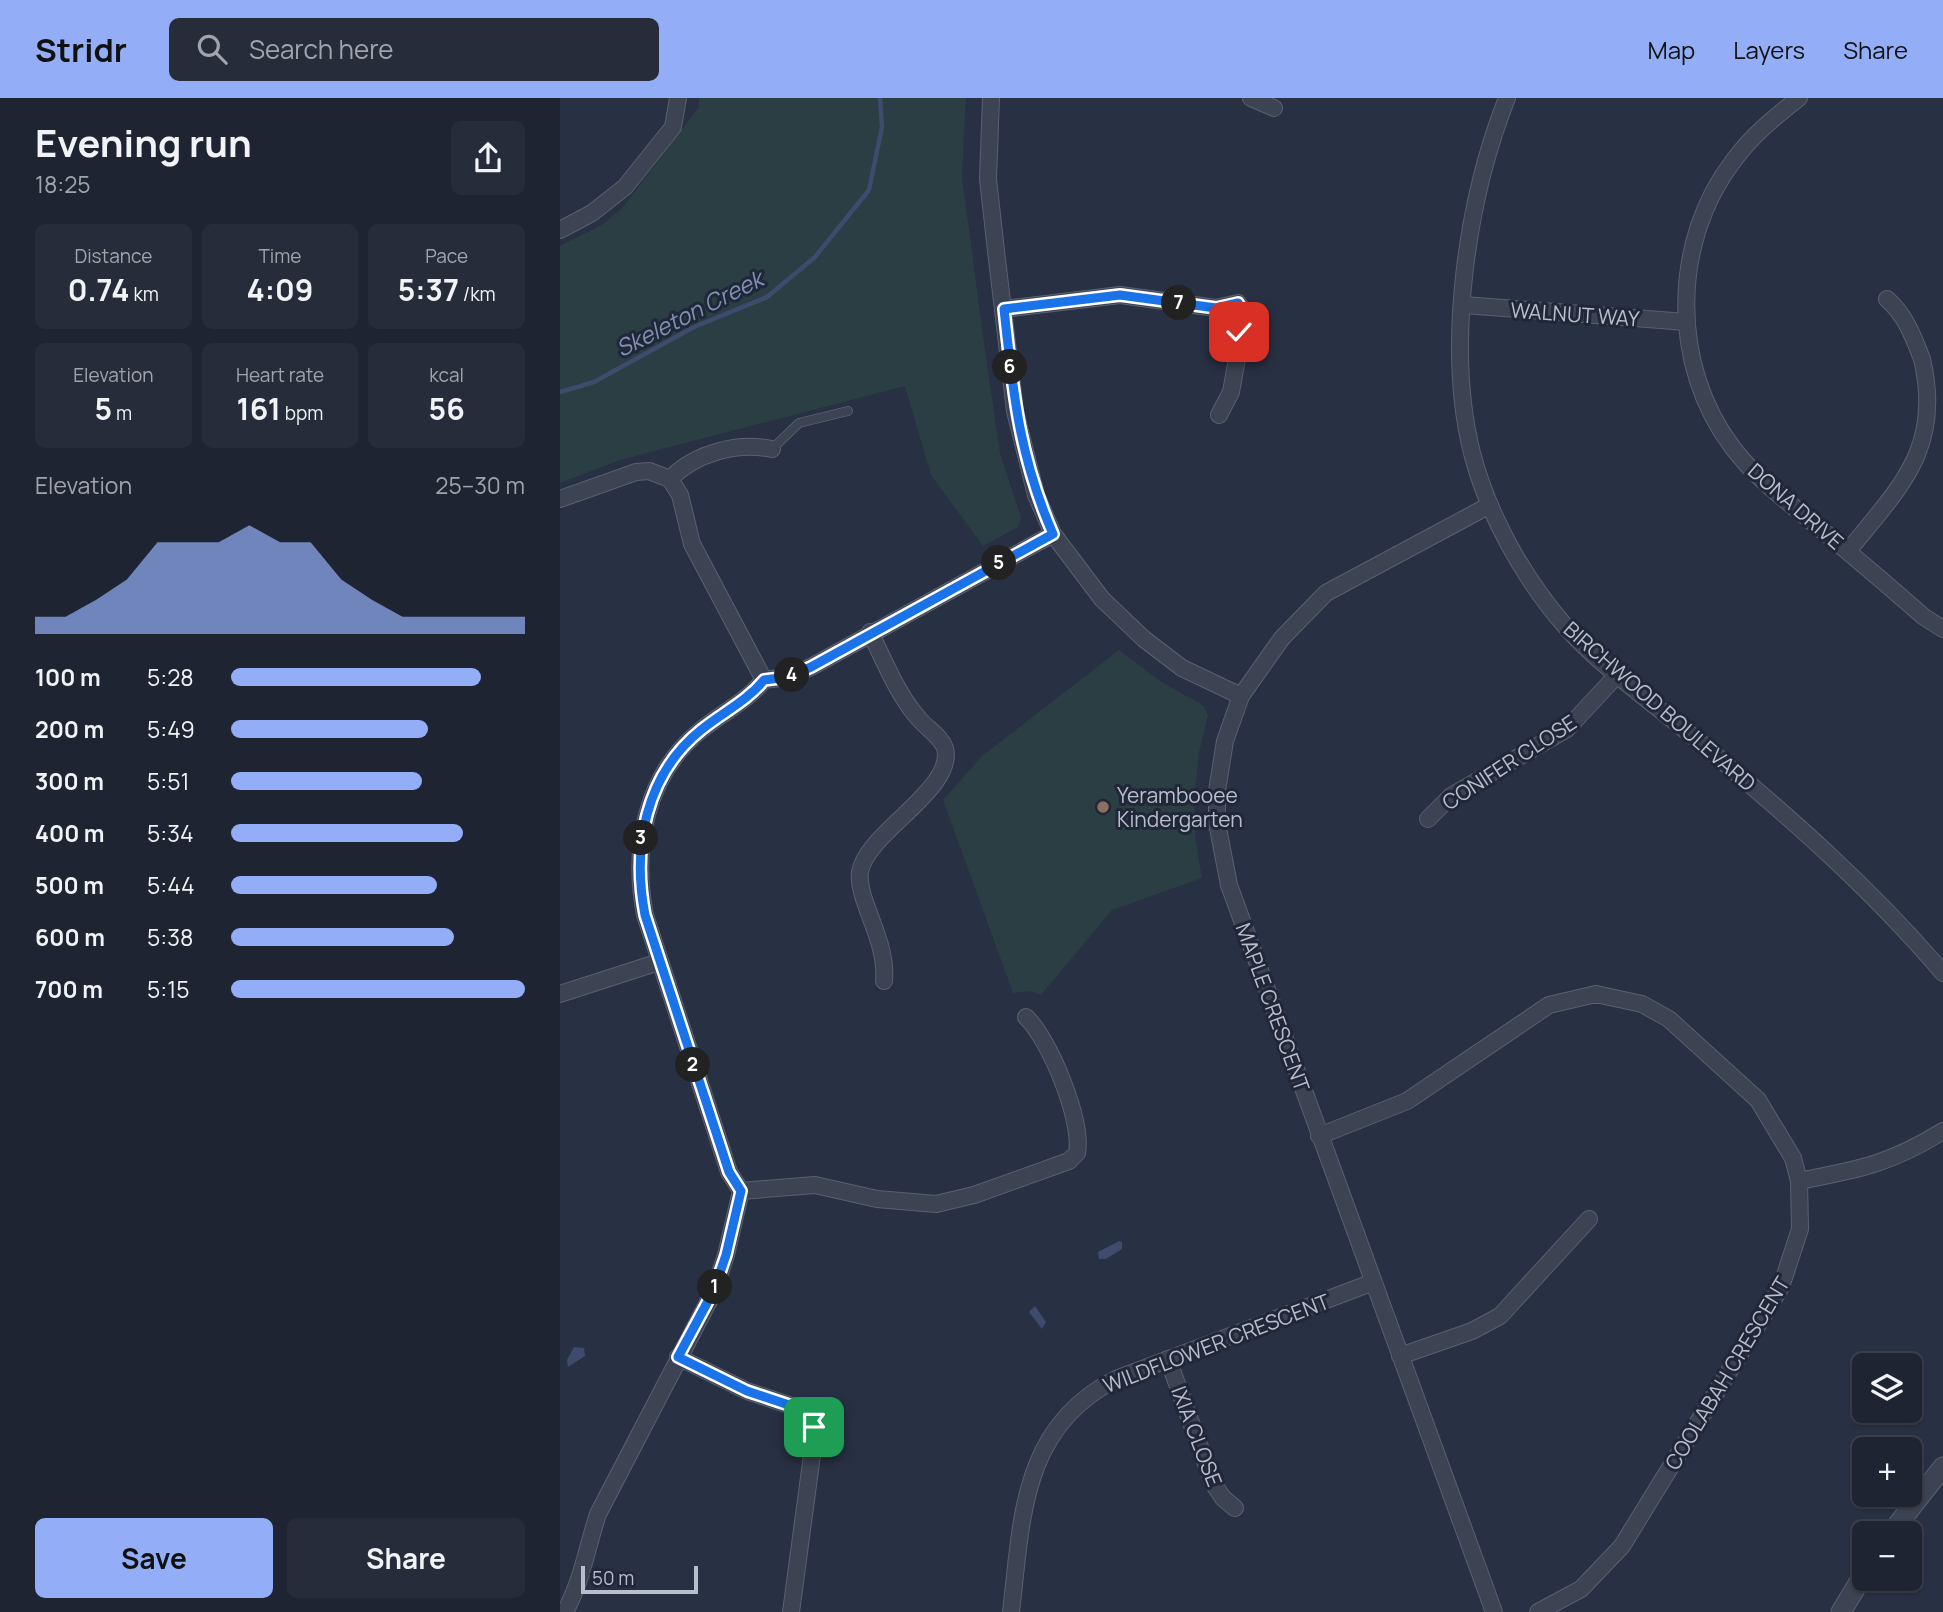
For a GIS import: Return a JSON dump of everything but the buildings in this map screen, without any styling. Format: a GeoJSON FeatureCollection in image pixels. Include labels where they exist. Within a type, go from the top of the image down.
{"type":"FeatureCollection","features":[{"type":"Feature","properties":{"kind":"street"},"geometry":{"type":"LineString","coordinates":[[560,230],[592,214],[625,187],[673,127],[678,98]]}},
{"type":"Feature","properties":{"kind":"street"},"geometry":{"type":"LineString","coordinates":[[990,98],[988,179],[1015,411],[1025,461],[1053,534],[1102,599],[1144,639],[1182,668],[1241,696]]}},
{"type":"Feature","properties":{"kind":"street"},"geometry":{"type":"LineString","coordinates":[[1251,98],[1274,108]]}},
{"type":"Feature","properties":{"kind":"street","name":"BIRCHWOOD BOULEVARD"},"geometry":{"type":"LineString","coordinates":[[1507,98],[1488,145],[1475,200],[1461,359],[1472,452],[1490,505],[1534,584],[1567,628],[1800,826],[1873,894],[1943,972]]}},
{"type":"Feature","properties":{"kind":"street","name":"DONA DRIVE"},"geometry":{"type":"LineString","coordinates":[[1799,98],[1762,128],[1733,161],[1712,194],[1696,232],[1689,264],[1686,322],[1697,376],[1732,447],[1759,478],[1924,617],[1943,629]]}},
{"type":"Feature","properties":{"kind":"street"},"geometry":{"type":"LineString","coordinates":[[1004,309],[1120,295],[1216,308],[1238,303],[1245,314],[1239,332],[1231,393],[1219,415]]}},
{"type":"Feature","properties":{"kind":"street"},"geometry":{"type":"LineString","coordinates":[[1848,551],[1920,463],[1934,424],[1932,384],[1908,323],[1887,299]]}},
{"type":"Feature","properties":{"kind":"street","name":"WALNUT WAY"},"geometry":{"type":"LineString","coordinates":[[1464,305],[1686,322]]}},
{"type":"Feature","properties":{"kind":"street"},"geometry":{"type":"LineString","coordinates":[[670,479],[680,468],[701,457],[740,448],[772,449]]}},
{"type":"Feature","properties":{"kind":"street"},"geometry":{"type":"LineString","coordinates":[[560,499],[636,472],[649,471],[670,479],[680,495],[692,544],[764,680]]}},
{"type":"Feature","properties":{"kind":"street","name":"MAPLE CRESCENT"},"geometry":{"type":"LineString","coordinates":[[1490,505],[1326,593],[1282,638],[1241,696],[1225,741],[1217,790],[1217,823],[1229,885],[1371,1283],[1494,1612]]}},
{"type":"Feature","properties":{"kind":"street"},"geometry":{"type":"LineString","coordinates":[[565,1612],[578,1588],[598,1514],[714,1290],[726,1255],[741,1191],[729,1172],[659,962],[638,882],[640,839],[646,814],[673,759],[700,730],[750,697],[764,680],[799,672],[1053,534]]}},
{"type":"Feature","properties":{"kind":"street"},"geometry":{"type":"LineString","coordinates":[[870,632],[906,702],[942,742],[945,751],[943,770],[869,855],[860,870],[861,885],[884,950],[884,981]]}},
{"type":"Feature","properties":{"kind":"street","name":"CONIFER CLOSE"},"geometry":{"type":"LineString","coordinates":[[1428,819],[1451,796],[1567,729],[1618,674]]}},
{"type":"Feature","properties":{"kind":"street"},"geometry":{"type":"LineString","coordinates":[[560,994],[659,962]]}},
{"type":"Feature","properties":{"kind":"street","name":"COOLABAH CRESCENT"},"geometry":{"type":"LineString","coordinates":[[1320,1136],[1407,1101],[1549,1005],[1595,994],[1642,1003],[1669,1019],[1758,1100],[1783,1136],[1799,1181],[1800,1229],[1793,1258],[1774,1299],[1622,1546],[1581,1589],[1538,1612]]}},
{"type":"Feature","properties":{"kind":"street"},"geometry":{"type":"LineString","coordinates":[[741,1191],[815,1185],[905,1203],[936,1204],[974,1195],[1069,1161],[1077,1153],[1078,1129],[1045,1040],[1026,1017]]}},
{"type":"Feature","properties":{"kind":"street"},"geometry":{"type":"LineString","coordinates":[[1799,1181],[1870,1167],[1905,1154],[1943,1131]]}},
{"type":"Feature","properties":{"kind":"street"},"geometry":{"type":"LineString","coordinates":[[1400,1356],[1472,1331],[1500,1315],[1589,1219]]}},
{"type":"Feature","properties":{"kind":"street","name":"WILDFLOWER CRESCENT"},"geometry":{"type":"LineString","coordinates":[[1011,1612],[1030,1479],[1051,1434],[1097,1389],[1168,1359],[1371,1283]]}},
{"type":"Feature","properties":{"kind":"street"},"geometry":{"type":"LineString","coordinates":[[678,1357],[747,1391],[801,1409],[814,1427],[791,1612]]}},
{"type":"Feature","properties":{"kind":"street","name":"IXIA CLOSE"},"geometry":{"type":"LineString","coordinates":[[1168,1359],[1213,1483],[1223,1498],[1235,1508]]}},
{"type":"Feature","properties":{"kind":"street"},"geometry":{"type":"LineString","coordinates":[[1900,1521],[1943,1467]]}},
{"type":"Feature","properties":{"kind":"street"},"geometry":{"type":"LineString","coordinates":[[1841,1612],[1854,1591]]}},
{"type":"Feature","properties":{"kind":"lane"},"geometry":{"type":"LineString","coordinates":[[772,449],[799,423],[848,411]]}},
{"type":"Feature","properties":{"kind":"shaded area"},"geometry":{"type":"Polygon","coordinates":[[[699,98],[966,98],[962,177],[1000,453],[1021,517],[1018,527],[983,546],[931,475],[905,386],[620,460],[560,483],[560,246],[603,224],[623,207],[699,107],[699,98]]]}},
{"type":"Feature","properties":{"kind":"shaded area"},"geometry":{"type":"Polygon","coordinates":[[[1119,650],[1160,681],[1204,706],[1208,715],[1199,753],[1194,798],[1195,836],[1202,878],[1112,910],[1041,995],[1030,991],[1013,993],[943,800],[982,756],[1119,650]]]}},
{"type":"Feature","properties":{"kind":"water"},"geometry":{"type":"Polygon","coordinates":[[[1122,1242],[1122,1249],[1106,1259],[1099,1259],[1098,1252],[1122,1242]]]}},
{"type":"Feature","properties":{"kind":"water"},"geometry":{"type":"Polygon","coordinates":[[[1035,1306],[1046,1322],[1042,1329],[1029,1312],[1035,1306]]]}},
{"type":"Feature","properties":{"kind":"water"},"geometry":{"type":"Polygon","coordinates":[[[574,1347],[584,1348],[585,1356],[568,1367],[567,1360],[574,1347]]]}},
{"type":"Feature","properties":{"kind":"waterway","name":"Skeleton Creek"},"geometry":{"type":"LineString","coordinates":[[560,392],[594,382],[694,327],[767,297],[815,257],[869,190],[882,127],[880,98]]}},
{"type":"Feature","properties":{"kind":"place","name":"Yerambooee Kindergarten"},"geometry":{"type":"Point","coordinates":[1103,807]}},
{"type":"Feature","properties":{"kind":"route"},"geometry":{"type":"LineString","coordinates":[[814,1427],[801,1409],[747,1391],[678,1357],[714,1290],[726,1255],[730,1227],[741,1191],[729,1172],[645,915],[638,882],[638,859],[646,814],[673,759],[700,730],[750,697],[764,680],[788,677],[811,667],[870,632],[1053,534],[1025,461],[1015,411],[1004,309],[1098,295],[1120,295],[1216,308],[1238,303],[1245,314],[1239,332]]}}]}
